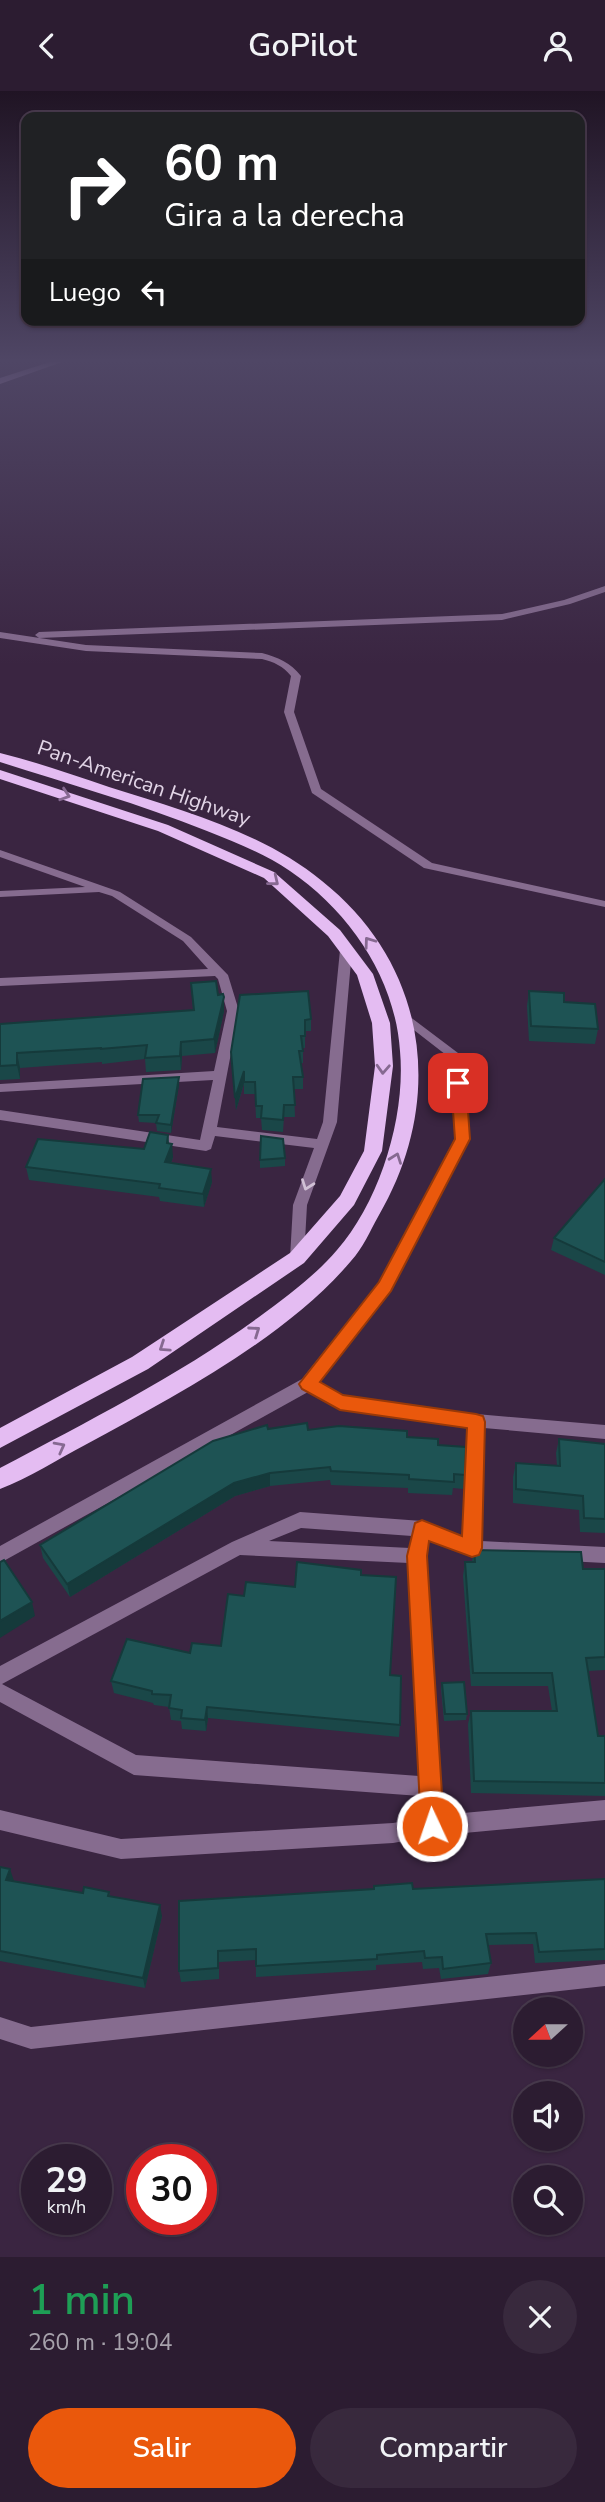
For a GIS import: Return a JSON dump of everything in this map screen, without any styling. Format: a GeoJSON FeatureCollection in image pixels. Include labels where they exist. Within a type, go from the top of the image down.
{"type":"FeatureCollection","features":[{"type":"Feature","properties":{"kind":"highway","name":"Pan-American Highway"},"geometry":{"type":"LineString","coordinates":[[0,757],[191,818],[272,853],[315,884],[351,916],[376,951],[405,1017],[412,1062],[410,1103],[398,1155],[376,1206],[345,1255],[287,1308],[195,1374],[0,1479]]}},
{"type":"Feature","properties":{"kind":"highway","name":"Pan-American Highway"},"geometry":{"type":"LineString","coordinates":[[0,773],[163,828],[211,847],[269,876],[334,933],[365,974],[381,1023],[384,1066],[373,1151],[347,1200],[296,1258],[140,1363],[0,1439]]}},
{"type":"Feature","properties":{"kind":"street"},"geometry":{"type":"LineString","coordinates":[[3,636],[502,617],[567,602],[605,589]]}},
{"type":"Feature","properties":{"kind":"street"},"geometry":{"type":"LineString","coordinates":[[3,636],[86,648],[233,653],[277,660],[289,667],[296,676],[289,712],[316,791],[428,866],[605,904]]}},
{"type":"Feature","properties":{"kind":"street"},"geometry":{"type":"LineString","coordinates":[[0,853],[116,894],[187,939],[224,978],[233,1011],[206,1146],[0,1115]]}},
{"type":"Feature","properties":{"kind":"street"},"geometry":{"type":"LineString","coordinates":[[0,894],[103,890]]}},
{"type":"Feature","properties":{"kind":"street"},"geometry":{"type":"LineString","coordinates":[[296,1258],[300,1205],[330,1122],[346,950]]}},
{"type":"Feature","properties":{"kind":"street"},"geometry":{"type":"LineString","coordinates":[[0,982],[218,972]]}},
{"type":"Feature","properties":{"kind":"street"},"geometry":{"type":"LineString","coordinates":[[0,1555],[308,1384],[385,1287],[462,1139],[456,1056],[405,1017]]}},
{"type":"Feature","properties":{"kind":"street"},"geometry":{"type":"LineString","coordinates":[[0,1088],[220,1075]]}},
{"type":"Feature","properties":{"kind":"street"},"geometry":{"type":"LineString","coordinates":[[209,1131],[322,1144]]}},
{"type":"Feature","properties":{"kind":"street"},"geometry":{"type":"LineString","coordinates":[[308,1384],[340,1402],[476,1422],[605,1432]]}},
{"type":"Feature","properties":{"kind":"street"},"geometry":{"type":"LineString","coordinates":[[472,1548],[476,1422]]}},
{"type":"Feature","properties":{"kind":"street"},"geometry":{"type":"LineString","coordinates":[[0,1676],[239,1547],[300,1520],[422,1529],[472,1548],[605,1555]]}},
{"type":"Feature","properties":{"kind":"street"},"geometry":{"type":"LineString","coordinates":[[422,1529],[417,1556],[432,1826]]}},
{"type":"Feature","properties":{"kind":"street"},"geometry":{"type":"LineString","coordinates":[[239,1547],[417,1556]]}},
{"type":"Feature","properties":{"kind":"street"},"geometry":{"type":"LineString","coordinates":[[0,1692],[134,1765],[430,1787]]}},
{"type":"Feature","properties":{"kind":"street"},"geometry":{"type":"LineString","coordinates":[[0,1820],[121,1850],[393,1833],[432,1826],[605,1809]]}},
{"type":"Feature","properties":{"kind":"street"},"geometry":{"type":"LineString","coordinates":[[0,2028],[31,2038],[605,1975]]}},
{"type":"Feature","properties":{"kind":"building"},"geometry":{"type":"Polygon","coordinates":[[[216,981],[218,995],[223,994],[224,997],[214,1039],[181,1042],[180,1056],[145,1058],[147,1045],[17,1053],[17,1065],[0,1066],[0,1024],[194,1010],[191,983],[216,981]]]}},
{"type":"Feature","properties":{"kind":"building"},"geometry":{"type":"Polygon","coordinates":[[[308,991],[311,1019],[305,1020],[305,1036],[301,1036],[303,1051],[299,1051],[303,1077],[293,1077],[295,1105],[284,1105],[283,1120],[261,1118],[262,1106],[256,1106],[255,1082],[244,1082],[244,1071],[235,1098],[231,1052],[240,995],[308,991]]]}},
{"type":"Feature","properties":{"kind":"building"},"geometry":{"type":"Polygon","coordinates":[[[529,991],[564,993],[564,1002],[595,1004],[598,1029],[531,1026],[529,991]]]}},
{"type":"Feature","properties":{"kind":"building"},"geometry":{"type":"Polygon","coordinates":[[[179,1077],[171,1125],[156,1123],[159,1115],[138,1115],[143,1079],[179,1077]]]}},
{"type":"Feature","properties":{"kind":"building"},"geometry":{"type":"Polygon","coordinates":[[[150,1132],[168,1135],[167,1143],[172,1144],[165,1162],[211,1169],[203,1194],[159,1188],[160,1184],[26,1167],[38,1139],[144,1149],[150,1132]]]}},
{"type":"Feature","properties":{"kind":"building"},"geometry":{"type":"Polygon","coordinates":[[[261,1136],[283,1139],[285,1158],[260,1160],[261,1136]]]}},
{"type":"Feature","properties":{"kind":"building"},"geometry":{"type":"Polygon","coordinates":[[[605,1179],[605,1262],[554,1238],[605,1179]]]}},
{"type":"Feature","properties":{"kind":"building"},"geometry":{"type":"Polygon","coordinates":[[[307,1423],[308,1430],[339,1426],[407,1431],[407,1437],[438,1439],[438,1445],[466,1447],[465,1475],[454,1474],[454,1482],[409,1479],[409,1475],[331,1471],[330,1467],[270,1473],[234,1483],[67,1584],[40,1545],[213,1441],[267,1425],[268,1429],[307,1423]]]}},
{"type":"Feature","properties":{"kind":"building"},"geometry":{"type":"Polygon","coordinates":[[[559,1439],[605,1444],[605,1519],[584,1518],[583,1496],[516,1489],[516,1463],[560,1466],[559,1439]]]}},
{"type":"Feature","properties":{"kind":"building"},"geometry":{"type":"Polygon","coordinates":[[[474,1550],[581,1552],[583,1569],[605,1569],[605,1657],[586,1658],[598,1736],[605,1736],[605,1783],[474,1781],[471,1711],[557,1711],[552,1673],[473,1673],[465,1562],[475,1562],[474,1550]]]}},
{"type":"Feature","properties":{"kind":"building"},"geometry":{"type":"Polygon","coordinates":[[[4,1560],[32,1602],[0,1621],[0,1562],[4,1560]]]}},
{"type":"Feature","properties":{"kind":"building"},"geometry":{"type":"Polygon","coordinates":[[[297,1562],[361,1570],[361,1575],[396,1577],[390,1675],[401,1676],[400,1725],[207,1707],[205,1720],[181,1718],[182,1710],[169,1708],[171,1695],[152,1694],[152,1691],[111,1681],[127,1639],[190,1653],[192,1643],[221,1646],[228,1594],[244,1596],[246,1582],[295,1587],[297,1562]]]}},
{"type":"Feature","properties":{"kind":"building"},"geometry":{"type":"Polygon","coordinates":[[[464,1682],[467,1714],[445,1714],[442,1683],[464,1682]]]}},
{"type":"Feature","properties":{"kind":"building"},"geometry":{"type":"Polygon","coordinates":[[[0,1867],[10,1869],[6,1880],[83,1893],[84,1887],[109,1892],[108,1896],[160,1905],[143,1978],[0,1951],[0,1867]]]}},
{"type":"Feature","properties":{"kind":"building"},"geometry":{"type":"Polygon","coordinates":[[[605,1879],[605,1949],[539,1952],[536,1933],[486,1934],[491,1963],[443,1969],[442,1957],[425,1958],[424,1951],[377,1955],[377,1959],[256,1966],[256,1949],[218,1951],[218,1968],[179,1971],[179,1901],[374,1889],[374,1886],[412,1883],[413,1889],[605,1879]]]}},
{"type":"Feature","properties":{"kind":"route"},"geometry":{"type":"LineString","coordinates":[[432,1826],[417,1556],[422,1529],[472,1548],[476,1422],[340,1402],[308,1384],[385,1287],[462,1139],[458,1083]]}}]}
